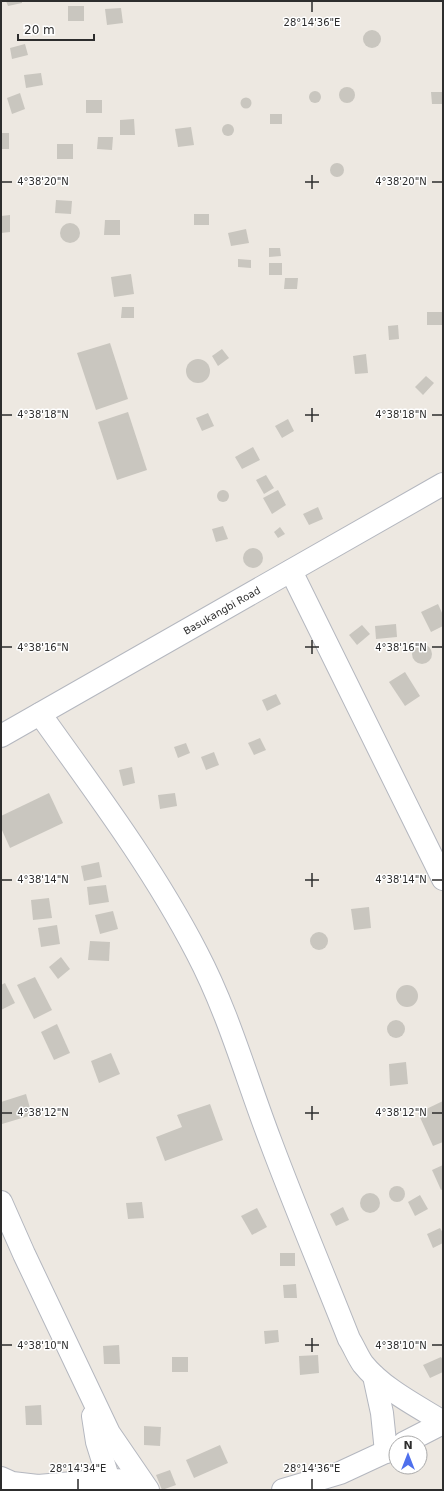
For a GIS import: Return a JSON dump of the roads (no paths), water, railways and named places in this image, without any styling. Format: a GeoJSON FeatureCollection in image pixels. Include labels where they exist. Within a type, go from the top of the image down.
{"type":"FeatureCollection","features":[{"type":"Feature","properties":{"kind":"street","name":"Basukangbi Road"},"geometry":{"type":"LineString","coordinates":[[1,736],[443,484]]}},
{"type":"Feature","properties":{"kind":"street"},"geometry":{"type":"LineString","coordinates":[[291,571],[443,879]]}},
{"type":"Feature","properties":{"kind":"street"},"geometry":{"type":"LineString","coordinates":[[40,714],[110,811],[179,918],[198,954],[220,1003],[269,1139],[350,1339],[362,1363],[374,1376],[407,1400],[443,1423],[420,1435]]}},
{"type":"Feature","properties":{"kind":"street"},"geometry":{"type":"LineString","coordinates":[[1,1202],[109,1433],[144,1485]]}},
{"type":"Feature","properties":{"kind":"street"},"geometry":{"type":"LineString","coordinates":[[374,1376],[382,1413],[390,1435]]}},
{"type":"Feature","properties":{"kind":"street"},"geometry":{"type":"LineString","coordinates":[[93,1400],[97,1442],[111,1485]]}},
{"type":"Feature","properties":{"kind":"street"},"geometry":{"type":"LineString","coordinates":[[283,1490],[340,1473],[388,1451]]}},
{"type":"Feature","properties":{"kind":"street"},"geometry":{"type":"LineString","coordinates":[[1,1478],[12,1483],[38,1486],[144,1485]]}}]}
